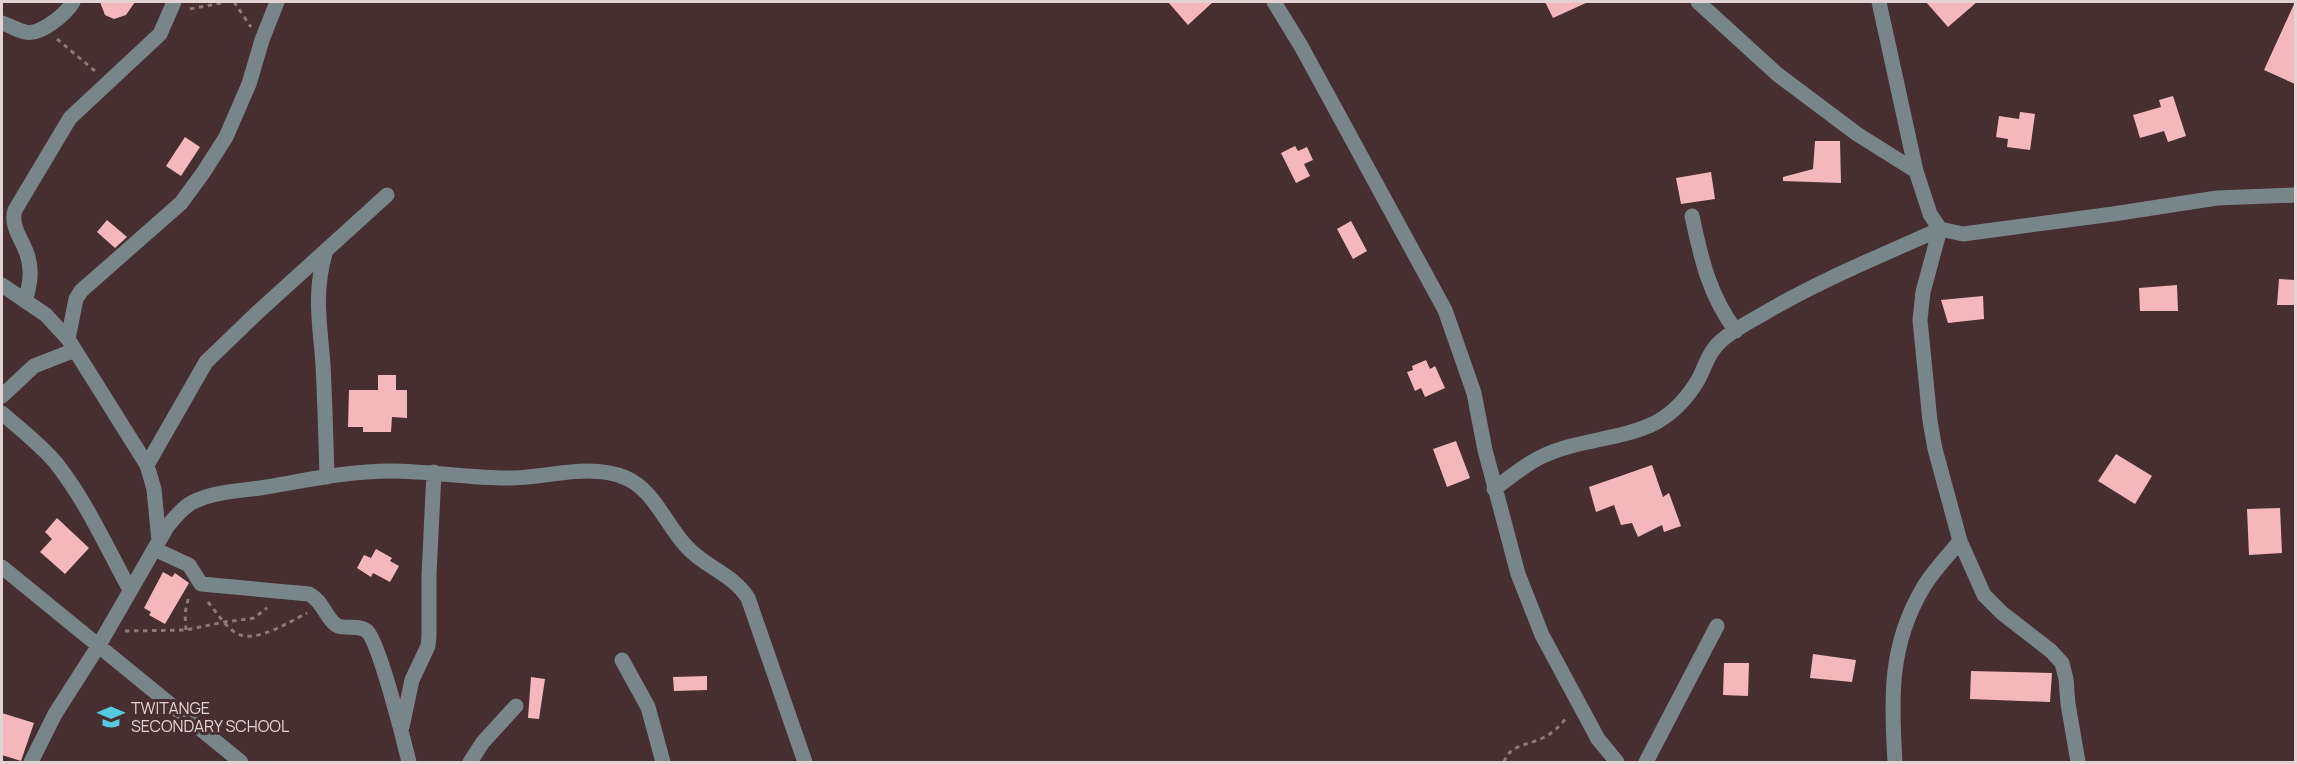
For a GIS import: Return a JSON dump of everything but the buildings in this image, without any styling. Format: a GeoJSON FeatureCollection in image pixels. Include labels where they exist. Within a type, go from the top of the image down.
{"type":"FeatureCollection","features":[{"type":"Feature","properties":{"kind":"street"},"geometry":{"type":"LineString","coordinates":[[2,23],[29,32],[51,24],[64,14],[73,2]]}},
{"type":"Feature","properties":{"kind":"street"},"geometry":{"type":"LineString","coordinates":[[25,301],[29,290],[31,267],[13,221],[15,210],[70,118],[154,41],[167,21],[174,2]]}},
{"type":"Feature","properties":{"kind":"street"},"geometry":{"type":"LineString","coordinates":[[71,345],[76,299],[81,291],[181,203],[226,137],[249,84],[262,40],[277,2]]}},
{"type":"Feature","properties":{"kind":"street"},"geometry":{"type":"LineString","coordinates":[[1274,2],[1301,46],[1445,310],[1474,393],[1494,489],[1518,574],[1542,635],[1598,739],[1617,762]]}},
{"type":"Feature","properties":{"kind":"street"},"geometry":{"type":"LineString","coordinates":[[1698,2],[1777,74],[1857,134],[1916,171]]}},
{"type":"Feature","properties":{"kind":"street"},"geometry":{"type":"LineString","coordinates":[[1879,2],[1916,171],[1930,214],[1940,229],[1923,292],[1920,320],[1935,449],[1960,541],[1984,595],[2001,613],[2051,651],[2062,663],[2078,762]]}},
{"type":"Feature","properties":{"kind":"street"},"geometry":{"type":"LineString","coordinates":[[147,465],[206,362],[387,195]]}},
{"type":"Feature","properties":{"kind":"street"},"geometry":{"type":"LineString","coordinates":[[1494,489],[1544,455],[1626,433],[1656,422],[1674,410],[1686,398],[1707,359],[1720,341],[1798,294],[1940,229],[1963,234],[2217,198],[2295,195]]}},
{"type":"Feature","properties":{"kind":"street"},"geometry":{"type":"LineString","coordinates":[[1692,216],[1698,248],[1708,280],[1720,311],[1736,331]]}},
{"type":"Feature","properties":{"kind":"street"},"geometry":{"type":"LineString","coordinates":[[326,250],[318,287],[317,317],[325,403],[327,477]]}},
{"type":"Feature","properties":{"kind":"street"},"geometry":{"type":"LineString","coordinates":[[2,285],[46,315],[71,345],[147,465],[154,489],[157,545]]}},
{"type":"Feature","properties":{"kind":"street"},"geometry":{"type":"LineString","coordinates":[[2,396],[34,366],[71,345]]}},
{"type":"Feature","properties":{"kind":"street"},"geometry":{"type":"LineString","coordinates":[[2,413],[36,442],[56,463],[92,520],[130,590]]}},
{"type":"Feature","properties":{"kind":"street"},"geometry":{"type":"LineString","coordinates":[[31,762],[55,714],[157,545],[177,515],[192,502],[214,495],[327,477],[388,471],[514,478],[561,472],[599,472],[624,477],[639,485],[686,547],[732,579],[748,598],[805,762]]}},
{"type":"Feature","properties":{"kind":"street"},"geometry":{"type":"LineString","coordinates":[[401,733],[412,680],[428,646],[434,472]]}},
{"type":"Feature","properties":{"kind":"street"},"geometry":{"type":"LineString","coordinates":[[1895,762],[1893,677],[1897,648],[1923,588],[1960,541]]}},
{"type":"Feature","properties":{"kind":"street"},"geometry":{"type":"LineString","coordinates":[[157,545],[189,566],[196,580],[205,586],[309,594],[323,606],[334,623],[339,626],[364,629],[372,636],[409,762]]}},
{"type":"Feature","properties":{"kind":"street"},"geometry":{"type":"LineString","coordinates":[[2,567],[102,638],[191,723],[241,762]]}},
{"type":"Feature","properties":{"kind":"street"},"geometry":{"type":"LineString","coordinates":[[1646,762],[1717,626]]}},
{"type":"Feature","properties":{"kind":"street"},"geometry":{"type":"LineString","coordinates":[[622,660],[648,707],[657,747],[663,762]]}},
{"type":"Feature","properties":{"kind":"street"},"geometry":{"type":"LineString","coordinates":[[470,762],[483,742],[516,706]]}},
{"type":"Feature","properties":{"kind":"path"},"geometry":{"type":"LineString","coordinates":[[167,21],[187,10],[226,2]]}},
{"type":"Feature","properties":{"kind":"path"},"geometry":{"type":"LineString","coordinates":[[234,2],[262,40]]}},
{"type":"Feature","properties":{"kind":"path"},"geometry":{"type":"LineString","coordinates":[[43,27],[91,68],[110,80]]}},
{"type":"Feature","properties":{"kind":"path"},"geometry":{"type":"LineString","coordinates":[[186,630],[186,604],[196,580]]}},
{"type":"Feature","properties":{"kind":"path"},"geometry":{"type":"LineString","coordinates":[[102,638],[186,630],[254,618],[288,593]]}},
{"type":"Feature","properties":{"kind":"path"},"geometry":{"type":"LineString","coordinates":[[224,622],[234,632],[248,638],[280,627],[323,606]]}},
{"type":"Feature","properties":{"kind":"path"},"geometry":{"type":"LineString","coordinates":[[1503,762],[1517,747],[1552,733],[1572,710],[1577,697]]}},
{"type":"Feature","properties":{"kind":"place","name":"TWITANGE SECONDARY SCHOOL"},"geometry":{"type":"Point","coordinates":[111,717]}}]}
